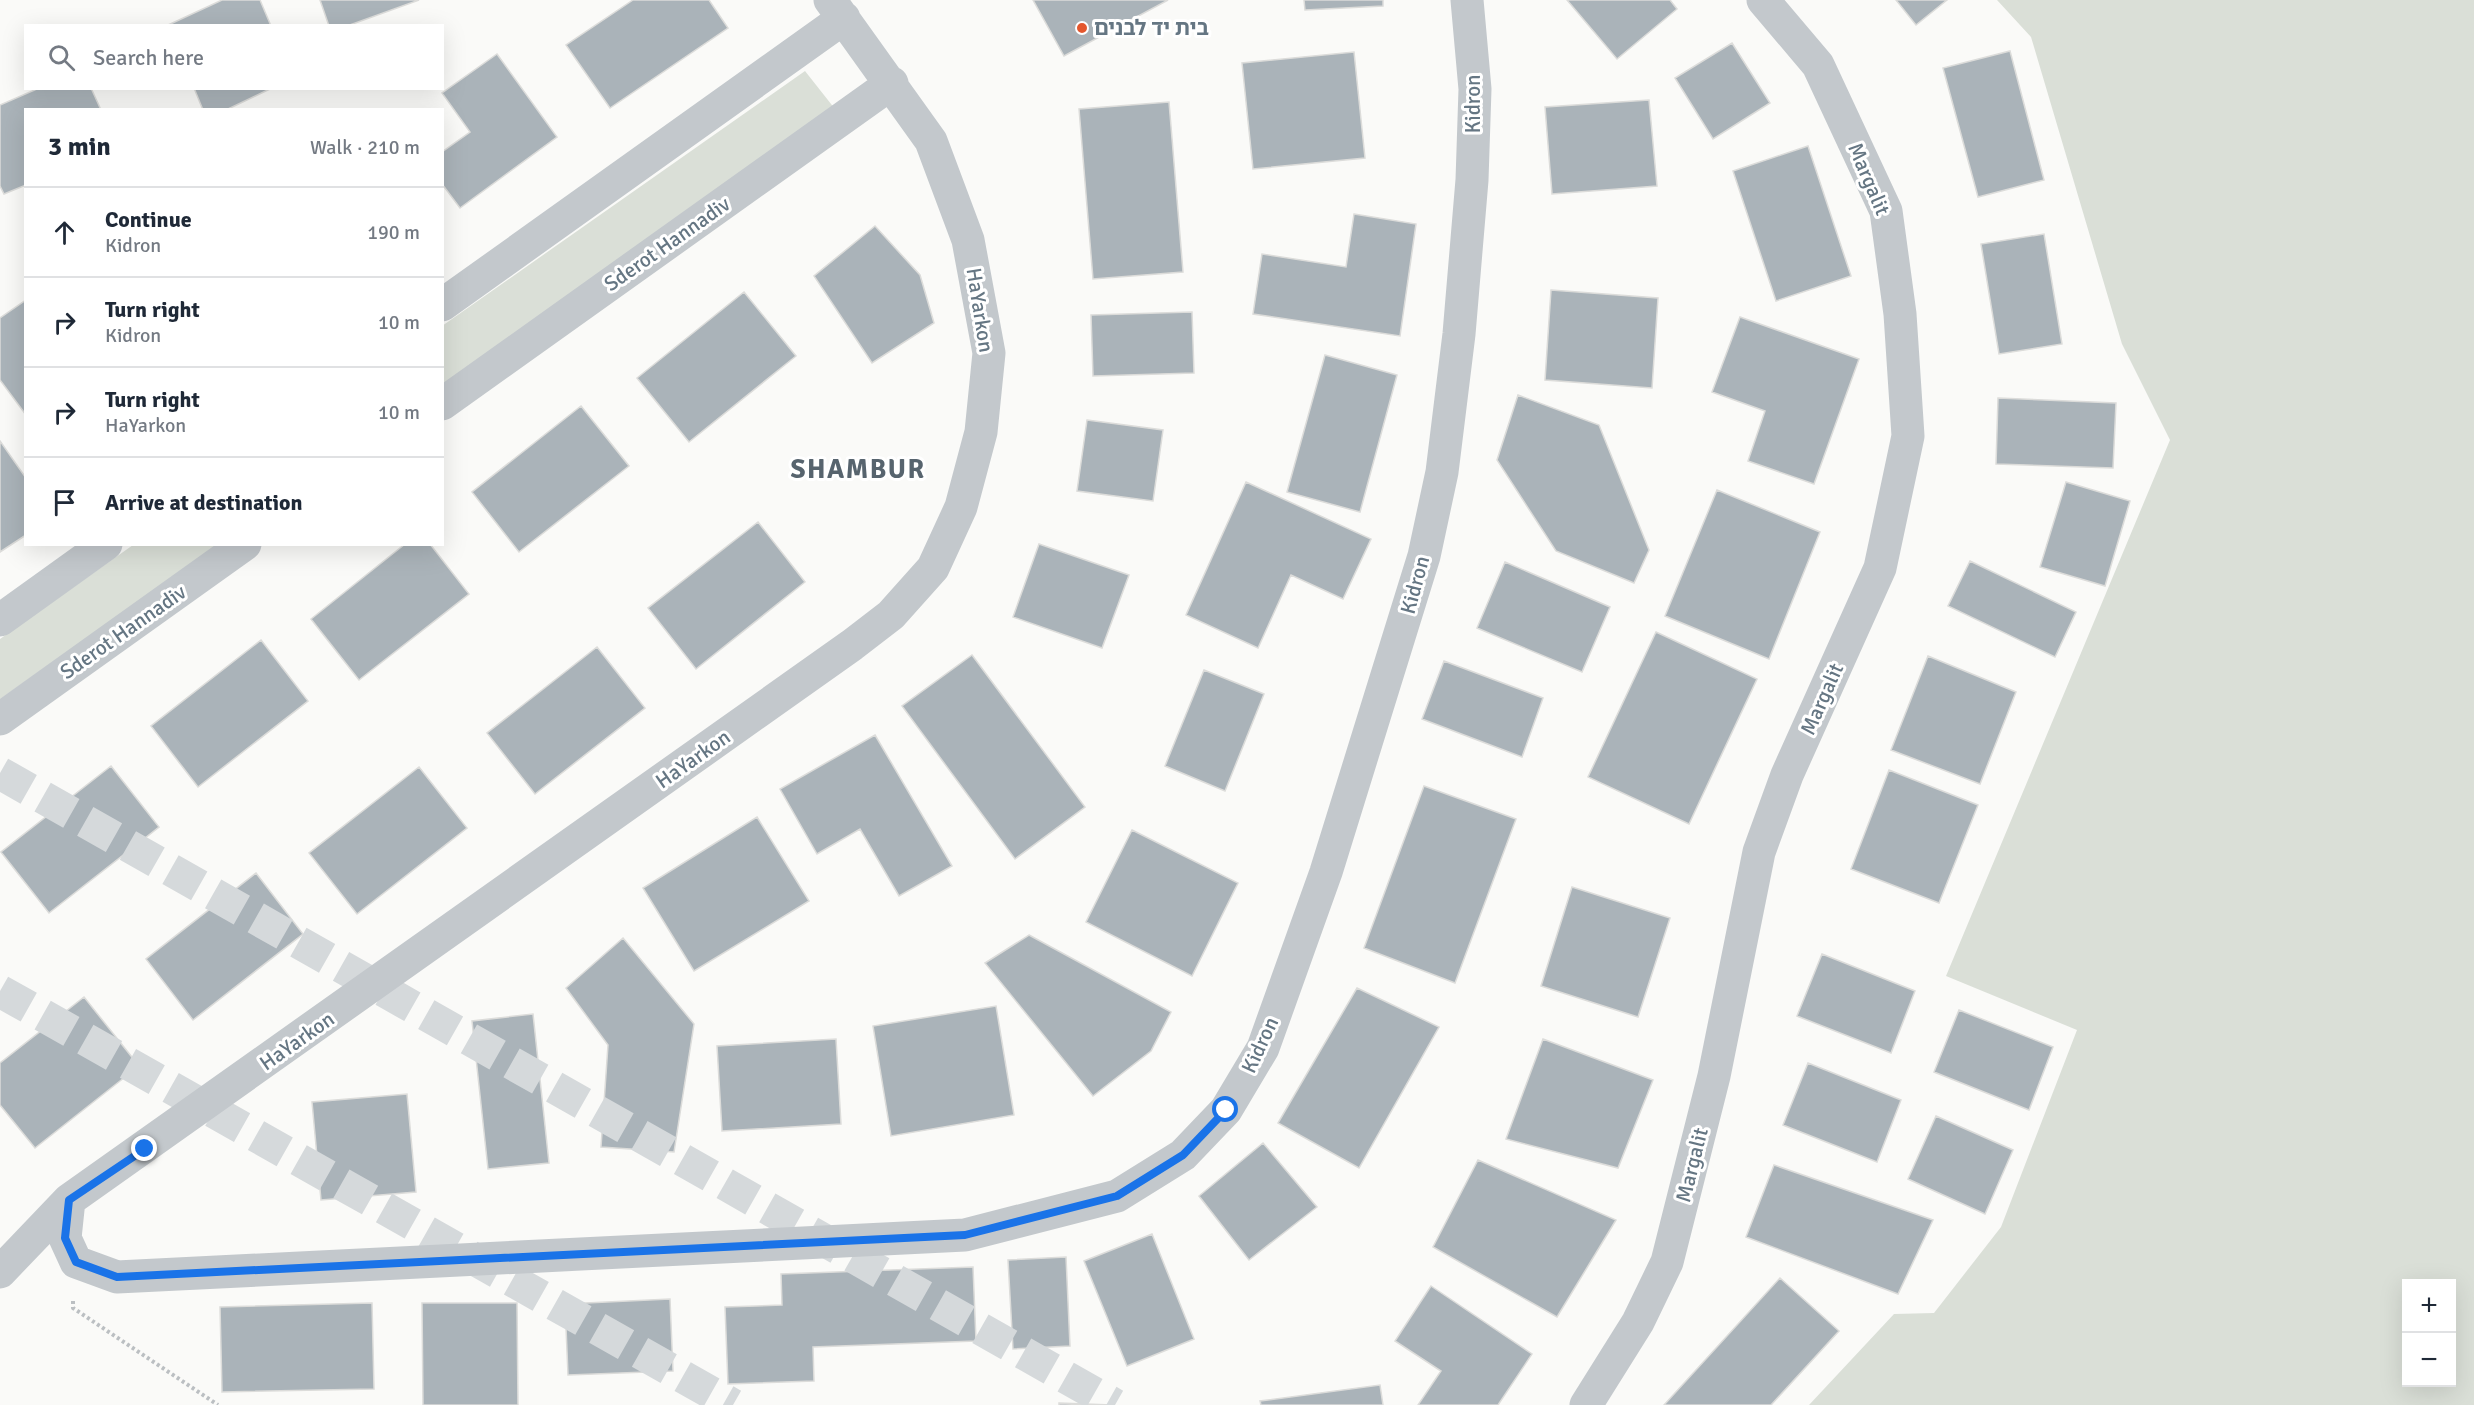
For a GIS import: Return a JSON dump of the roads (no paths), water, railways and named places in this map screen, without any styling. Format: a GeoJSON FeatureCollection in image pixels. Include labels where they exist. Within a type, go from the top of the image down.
{"type":"FeatureCollection","features":[{"type":"Feature","properties":{"kind":"street","name":"Kidron"},"geometry":{"type":"LineString","coordinates":[[69,1200],[65,1238],[76,1262],[117,1277],[965,1235],[1117,1196],[1183,1155],[1226,1110],[1263,1048],[1326,872],[1424,556],[1442,472],[1460,334],[1472,180],[1474,89],[1467,0]]}},
{"type":"Feature","properties":{"kind":"street","name":"Margalit"},"geometry":{"type":"LineString","coordinates":[[1586,1405],[1638,1322],[1667,1262],[1714,1076],[1759,852],[1787,775],[1880,568],[1908,436],[1900,314],[1886,211],[1818,64],[1762,0]]}},
{"type":"Feature","properties":{"kind":"street","name":"HaYarkon"},"geometry":{"type":"LineString","coordinates":[[0,1272],[69,1200],[852,645],[891,615],[933,568],[961,507],[981,432],[989,353],[968,240],[931,141],[892,83],[837,9]]}},
{"type":"Feature","properties":{"kind":"street"},"geometry":{"type":"LineString","coordinates":[[444,304],[837,9]]}},
{"type":"Feature","properties":{"kind":"street","name":"Sderot Hannadiv"},"geometry":{"type":"LineString","coordinates":[[444,403],[892,83]]}},
{"type":"Feature","properties":{"kind":"street"},"geometry":{"type":"LineString","coordinates":[[0,620],[103,546]]}},
{"type":"Feature","properties":{"kind":"street","name":"Sderot Hannadiv"},"geometry":{"type":"LineString","coordinates":[[0,719],[242,546]]}},
{"type":"Feature","properties":{"kind":"tunnel"},"geometry":{"type":"LineString","coordinates":[[0,773],[1115,1405]]}},
{"type":"Feature","properties":{"kind":"tunnel"},"geometry":{"type":"LineString","coordinates":[[0,991],[733,1405]]}},
{"type":"Feature","properties":{"kind":"place","name":"בית יד לבנים"},"geometry":{"type":"Point","coordinates":[1082,28]}},
{"type":"Feature","properties":{"kind":"district","name":"SHAMBUR"},"geometry":{"type":"Point","coordinates":[858,469]}}]}
